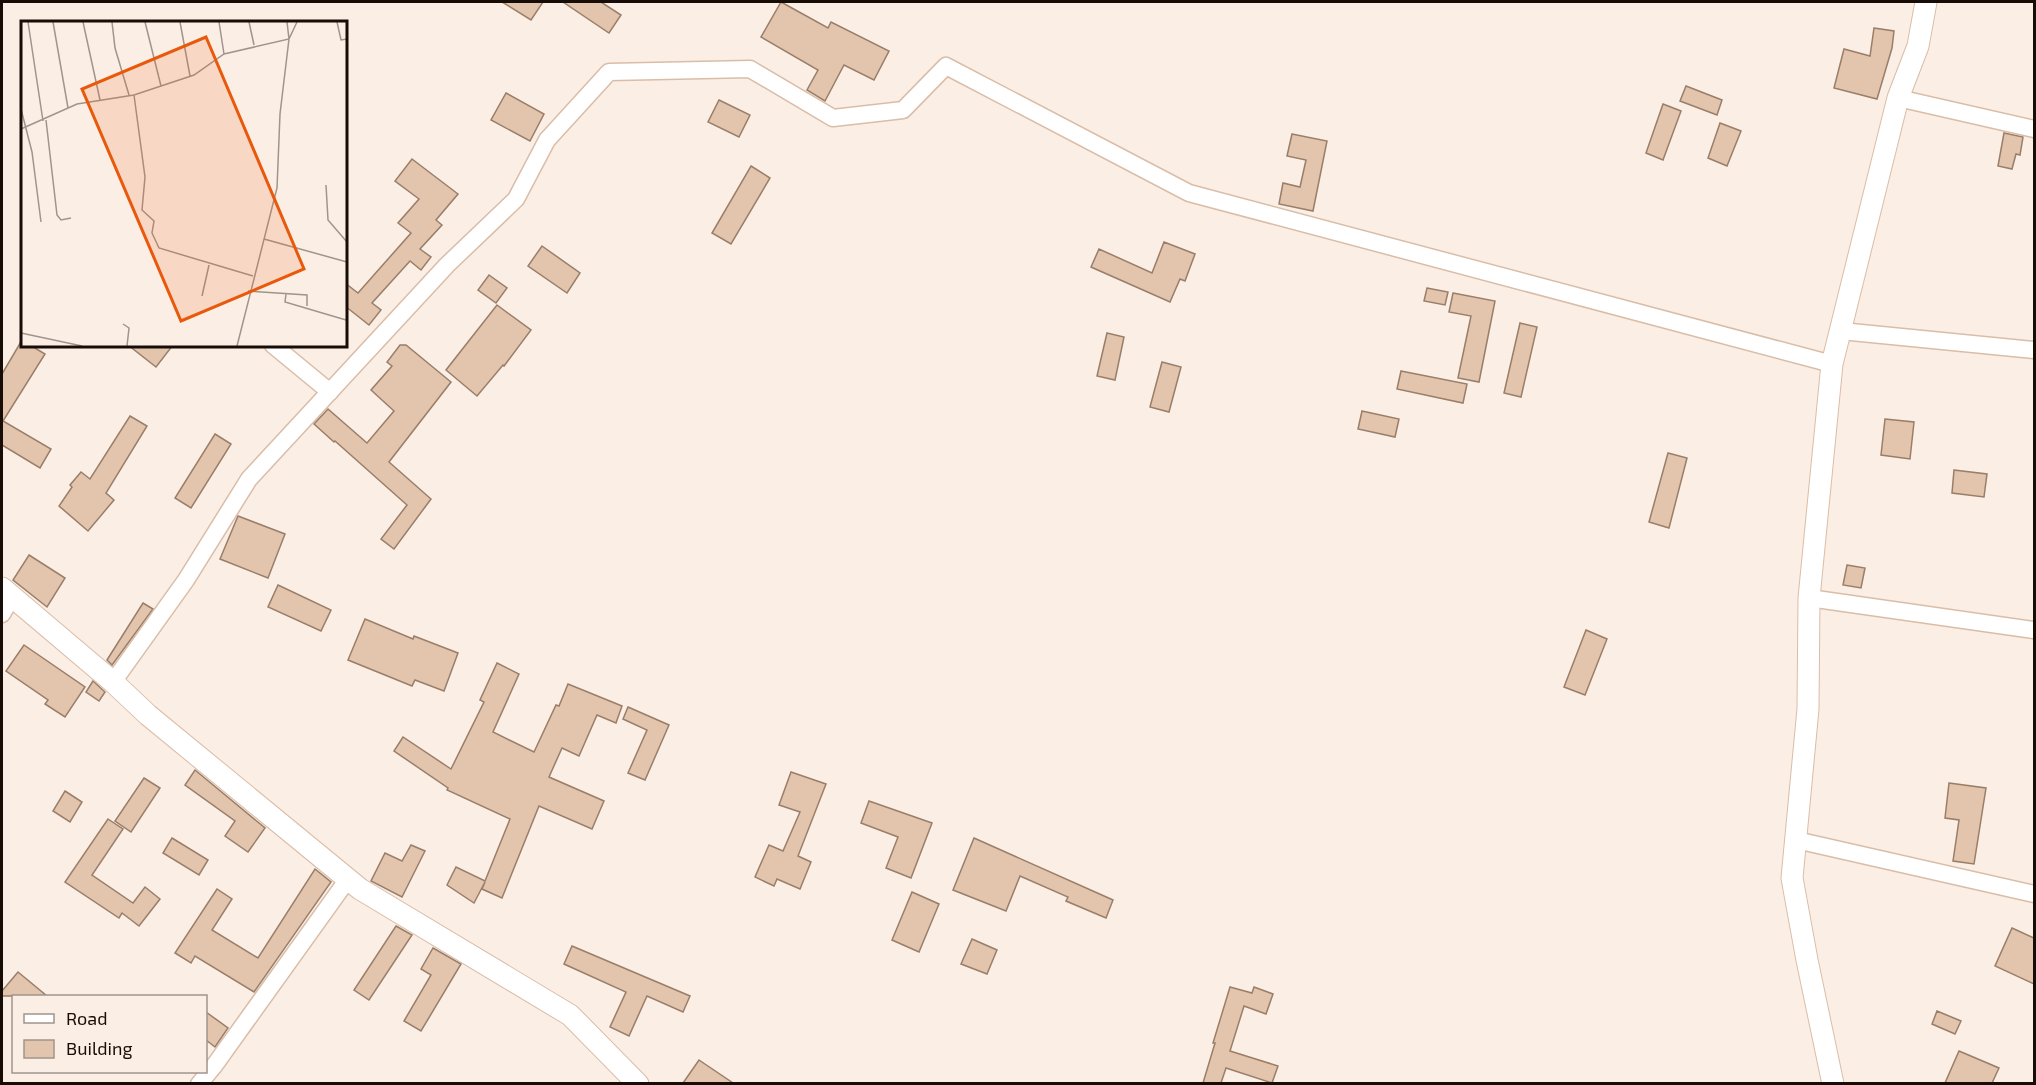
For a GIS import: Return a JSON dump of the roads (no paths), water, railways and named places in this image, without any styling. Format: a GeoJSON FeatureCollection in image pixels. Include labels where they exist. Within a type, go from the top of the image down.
{"type":"FeatureCollection","features":[{"type":"Feature","properties":{"kind":"street"},"geometry":{"type":"LineString","coordinates":[[1833,1083],[1792,878],[1808,709],[1809,598],[1832,364],[1898,99],[1918,46],[1926,2]]}},
{"type":"Feature","properties":{"kind":"street"},"geometry":{"type":"LineString","coordinates":[[113,681],[186,580],[249,479],[447,265],[516,199],[547,140],[609,72],[750,69],[833,118],[903,110],[946,66],[1189,193],[1832,364]]}},
{"type":"Feature","properties":{"kind":"street"},"geometry":{"type":"LineString","coordinates":[[1898,99],[2034,129]]}},
{"type":"Feature","properties":{"kind":"street"},"geometry":{"type":"LineString","coordinates":[[1841,331],[2034,350]]}},
{"type":"Feature","properties":{"kind":"street"},"geometry":{"type":"LineString","coordinates":[[274,346],[330,392]]}},
{"type":"Feature","properties":{"kind":"street"},"geometry":{"type":"LineString","coordinates":[[1809,598],[2034,630]]}},
{"type":"Feature","properties":{"kind":"street"},"geometry":{"type":"LineString","coordinates":[[5,600],[113,681],[148,714],[360,889],[570,1015],[639,1083]]}},
{"type":"Feature","properties":{"kind":"street"},"geometry":{"type":"LineString","coordinates":[[1796,840],[2034,894]]}},
{"type":"Feature","properties":{"kind":"street"},"geometry":{"type":"LineString","coordinates":[[199,1083],[214,1066],[348,879]]}}]}
